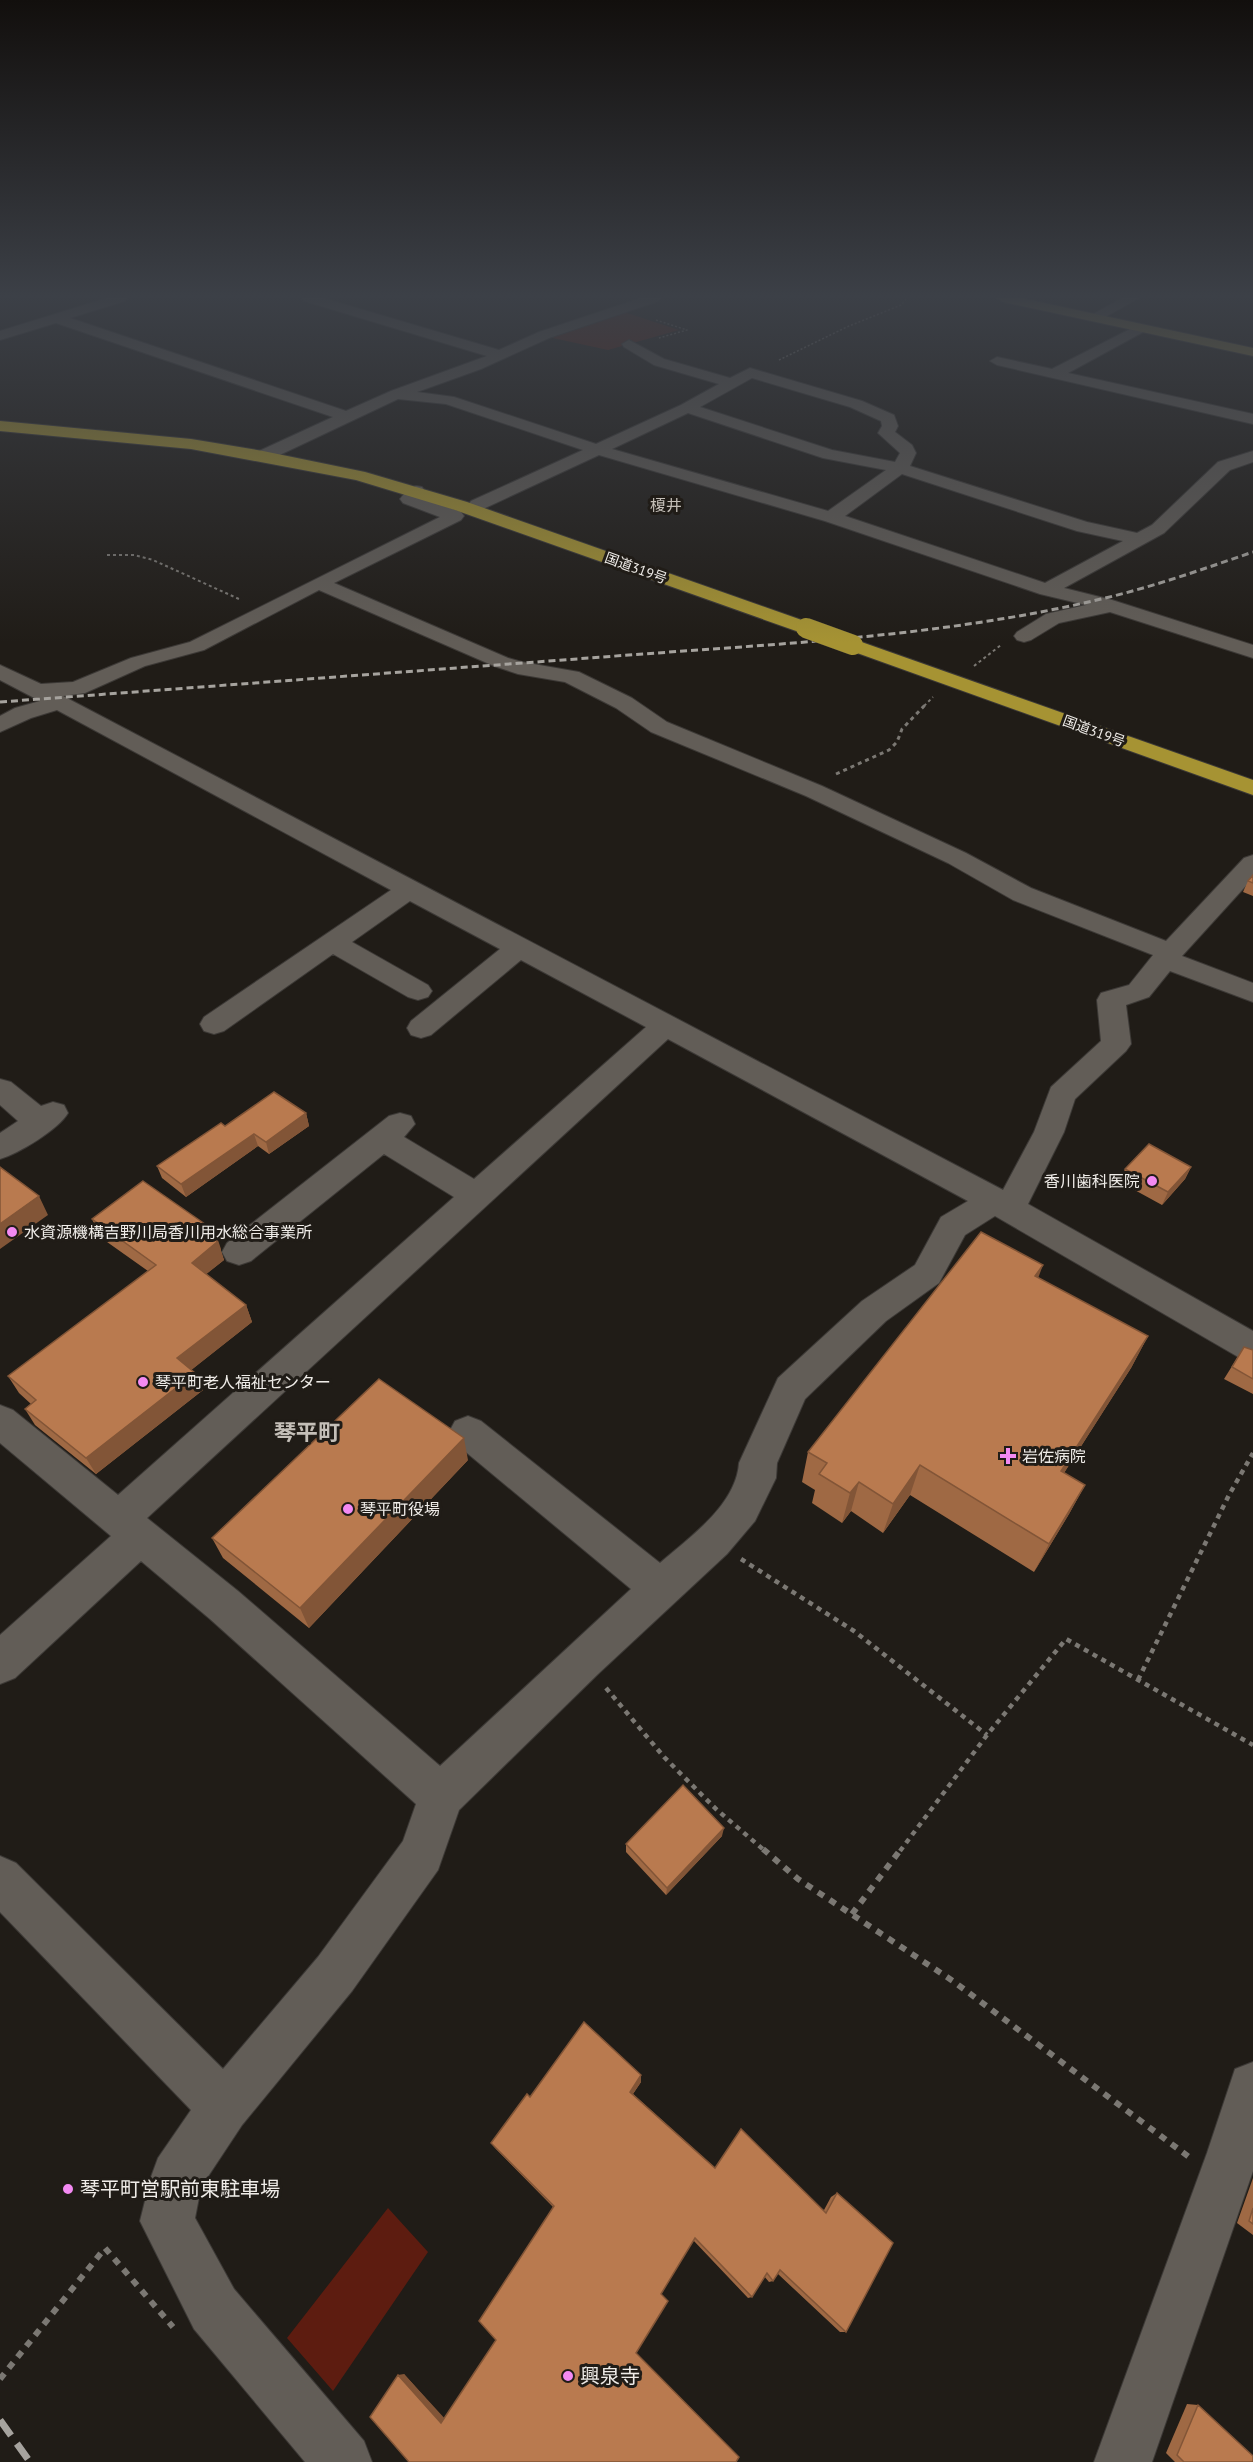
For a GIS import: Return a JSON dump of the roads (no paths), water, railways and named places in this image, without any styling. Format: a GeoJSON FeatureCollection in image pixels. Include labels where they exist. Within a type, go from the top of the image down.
{"type":"FeatureCollection","features":[{"type":"Feature","properties":{"kind":"highway","name":"国道319号"},"geometry":{"type":"LineString","coordinates":[[0,426],[191,444],[263,456],[416,491],[1253,788]]}},
{"type":"Feature","properties":{"kind":"street"},"geometry":{"type":"LineString","coordinates":[[336,413],[345,416]]}},
{"type":"Feature","properties":{"kind":"street"},"geometry":{"type":"LineString","coordinates":[[263,456],[352,413]]}},
{"type":"Feature","properties":{"kind":"street"},"geometry":{"type":"LineString","coordinates":[[487,413],[598,450],[831,517],[1047,590],[1110,606],[1253,652]]}},
{"type":"Feature","properties":{"kind":"street"},"geometry":{"type":"LineString","coordinates":[[477,505],[677,413]]}},
{"type":"Feature","properties":{"kind":"street"},"geometry":{"type":"LineString","coordinates":[[702,413],[829,454],[900,468],[1083,527],[1140,539]]}},
{"type":"Feature","properties":{"kind":"street"},"geometry":{"type":"LineString","coordinates":[[831,517],[900,468],[908,453],[886,433],[890,426],[888,418],[876,413]]}},
{"type":"Feature","properties":{"kind":"street"},"geometry":{"type":"LineString","coordinates":[[1227,413],[1253,419]]}},
{"type":"Feature","properties":{"kind":"street"},"geometry":{"type":"LineString","coordinates":[[1047,590],[1158,529],[1224,466],[1253,456]]}},
{"type":"Feature","properties":{"kind":"street"},"geometry":{"type":"LineString","coordinates":[[0,725],[47,697],[77,688],[138,662],[197,646],[263,610],[455,516],[409,499],[416,491]]}},
{"type":"Feature","properties":{"kind":"street"},"geometry":{"type":"LineString","coordinates":[[318,583],[501,662],[518,668],[571,677],[624,703],[659,727],[814,791],[957,858],[1022,894],[1253,993]]}},
{"type":"Feature","properties":{"kind":"street"},"geometry":{"type":"LineString","coordinates":[[1024,636],[1053,618],[1110,606]]}},
{"type":"Feature","properties":{"kind":"street"},"geometry":{"type":"LineString","coordinates":[[1077,613],[1193,652],[1209,637]]}},
{"type":"Feature","properties":{"kind":"street"},"geometry":{"type":"LineString","coordinates":[[0,671],[667,1024],[1002,1205],[1253,1348]]}},
{"type":"Feature","properties":{"kind":"street"},"geometry":{"type":"LineString","coordinates":[[343,2462],[214,2309],[167,2222],[177,2177],[224,2107],[335,1974],[422,1854],[441,1796],[583,1660],[713,1541],[741,1509],[757,1478],[758,1463],[791,1389],[874,1311],[927,1274],[953,1226],[1002,1205],[1049,1132],[1062,1095],[1116,1044],[1111,1000],[1139,991],[1167,955],[1253,863]]}},
{"type":"Feature","properties":{"kind":"street"},"geometry":{"type":"LineString","coordinates":[[214,1024],[410,889]]}},
{"type":"Feature","properties":{"kind":"street"},"geometry":{"type":"LineString","coordinates":[[332,942],[418,991]]}},
{"type":"Feature","properties":{"kind":"street"},"geometry":{"type":"LineString","coordinates":[[421,1028],[520,947]]}},
{"type":"Feature","properties":{"kind":"street"},"geometry":{"type":"LineString","coordinates":[[0,1664],[129,1528],[477,1196],[667,1024]]}},
{"type":"Feature","properties":{"kind":"street"},"geometry":{"type":"LineString","coordinates":[[0,1089],[46,1118],[0,1148]]}},
{"type":"Feature","properties":{"kind":"street"},"geometry":{"type":"LineString","coordinates":[[239,1252],[391,1131],[477,1196]]}},
{"type":"Feature","properties":{"kind":"street"},"geometry":{"type":"LineString","coordinates":[[0,1420],[224,1605],[441,1796]]}},
{"type":"Feature","properties":{"kind":"street"},"geometry":{"type":"LineString","coordinates":[[468,1432],[661,1588]]}},
{"type":"Feature","properties":{"kind":"street"},"geometry":{"type":"LineString","coordinates":[[0,1880],[224,2107]]}},
{"type":"Feature","properties":{"kind":"street"},"geometry":{"type":"LineString","coordinates":[[1123,2462],[1223,2182],[1253,2087]]}},
{"type":"Feature","properties":{"kind":"railway"},"geometry":{"type":"LineString","coordinates":[[0,702],[791,643],[916,631],[978,623],[1101,599],[1159,583],[1253,552]]}},
{"type":"Feature","properties":{"kind":"railway"},"geometry":{"type":"LineString","coordinates":[[0,2420],[30,2462]]}},
{"type":"Feature","properties":{"kind":"place","name":"香川歯科医院"},"geometry":{"type":"Point","coordinates":[1152,1181]}},
{"type":"Feature","properties":{"kind":"place","name":"水資源機構吉野川局香川用水総合事業所"},"geometry":{"type":"Point","coordinates":[12,1232]}},
{"type":"Feature","properties":{"kind":"place","name":"琴平町老人福祉センター"},"geometry":{"type":"Point","coordinates":[143,1382]}},
{"type":"Feature","properties":{"kind":"place","name":"岩佐病院"},"geometry":{"type":"Point","coordinates":[1008,1456]}},
{"type":"Feature","properties":{"kind":"place","name":"琴平町役場"},"geometry":{"type":"Point","coordinates":[348,1509]}},
{"type":"Feature","properties":{"kind":"place","name":"琴平町営駅前東駐車場"},"geometry":{"type":"Point","coordinates":[68,2189]}},
{"type":"Feature","properties":{"kind":"place","name":"興泉寺"},"geometry":{"type":"Point","coordinates":[568,2376]}},
{"type":"Feature","properties":{"kind":"district","name":"榎井"},"geometry":{"type":"Point","coordinates":[666,505]}},
{"type":"Feature","properties":{"kind":"district","name":"琴平町"},"geometry":{"type":"Point","coordinates":[307,1432]}}]}
